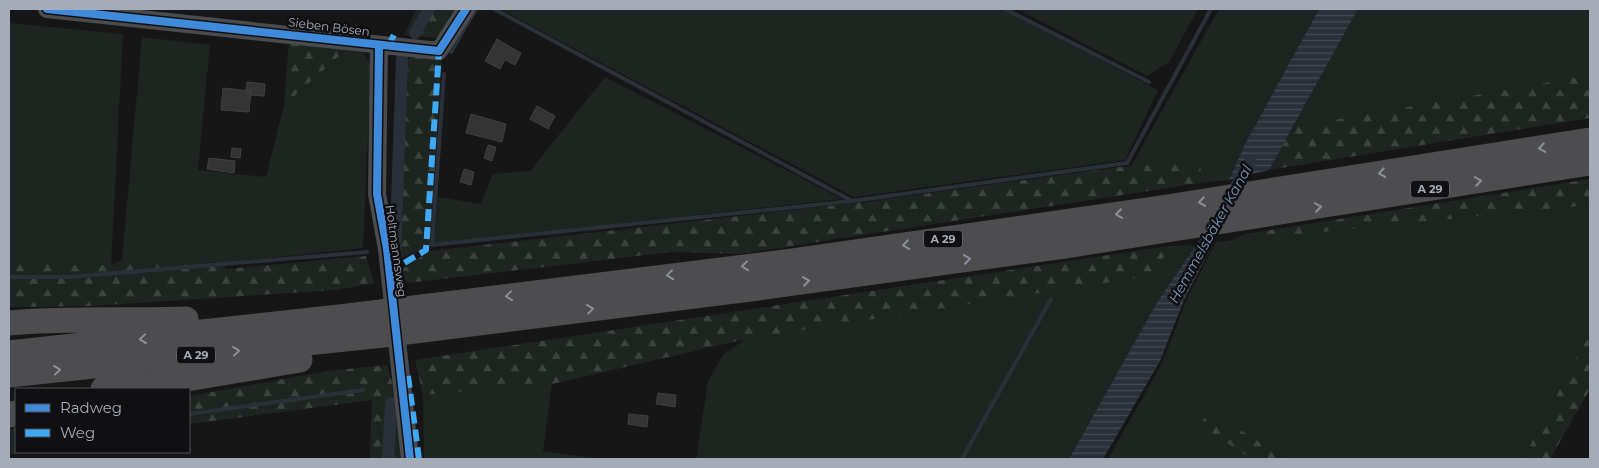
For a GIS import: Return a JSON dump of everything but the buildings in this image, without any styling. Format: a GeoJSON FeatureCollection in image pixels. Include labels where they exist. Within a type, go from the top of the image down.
{"type":"FeatureCollection","features":[{"type":"Feature","properties":{"kind":"highway","name":"A 29"},"geometry":{"type":"LineString","coordinates":[[9,353],[348,316],[792,261],[1167,207],[1590,140]]}},
{"type":"Feature","properties":{"kind":"highway","name":"A 29"},"geometry":{"type":"LineString","coordinates":[[9,375],[383,341],[437,334],[541,316],[805,282],[1152,232],[1590,163]]}},
{"type":"Feature","properties":{"kind":"highway"},"geometry":{"type":"LineString","coordinates":[[9,323],[41,320],[89,322],[348,316]]}},
{"type":"Feature","properties":{"kind":"highway"},"geometry":{"type":"LineString","coordinates":[[9,330],[89,322]]}},
{"type":"Feature","properties":{"kind":"highway"},"geometry":{"type":"LineString","coordinates":[[120,388],[136,387],[383,341]]}},
{"type":"Feature","properties":{"kind":"street","name":"Sieben Bösen"},"geometry":{"type":"LineString","coordinates":[[47,9],[339,38],[379,45],[439,51],[466,9]]}},
{"type":"Feature","properties":{"kind":"street","name":"Holtmannsweg"},"geometry":{"type":"LineString","coordinates":[[379,45],[377,194],[387,249],[410,459]]}},
{"type":"Feature","properties":{"kind":"green space"},"geometry":{"type":"Polygon","coordinates":[[[416,9],[457,9],[440,38],[404,35],[416,9]]]}},
{"type":"Feature","properties":{"kind":"green space"},"geometry":{"type":"Polygon","coordinates":[[[500,9],[1002,9],[1158,90],[1125,160],[854,197],[500,9]]]}},
{"type":"Feature","properties":{"kind":"green space"},"geometry":{"type":"Polygon","coordinates":[[[1017,9],[1198,9],[1169,62],[1147,76],[1017,9]]]}},
{"type":"Feature","properties":{"kind":"green space"},"geometry":{"type":"Polygon","coordinates":[[[1219,9],[1319,9],[1246,142],[1229,180],[1200,183],[1201,163],[1130,168],[1219,9]]]}},
{"type":"Feature","properties":{"kind":"green space"},"geometry":{"type":"Polygon","coordinates":[[[1358,9],[1590,9],[1590,75],[1293,127],[1358,9]]]}},
{"type":"Feature","properties":{"kind":"green space"},"geometry":{"type":"Polygon","coordinates":[[[9,23],[123,34],[111,265],[9,263],[9,23]]]}},
{"type":"Feature","properties":{"kind":"green space"},"geometry":{"type":"Polygon","coordinates":[[[142,37],[210,45],[198,170],[266,177],[284,105],[346,50],[364,53],[371,67],[363,248],[221,263],[122,260],[142,37]]]}},
{"type":"Feature","properties":{"kind":"green space"},"geometry":{"type":"Polygon","coordinates":[[[289,41],[346,50],[284,105],[289,41]]]}},
{"type":"Feature","properties":{"kind":"green space"},"geometry":{"type":"Polygon","coordinates":[[[413,53],[442,61],[430,245],[399,259],[407,60],[413,53]]]}},
{"type":"Feature","properties":{"kind":"green space"},"geometry":{"type":"Polygon","coordinates":[[[1590,75],[1590,118],[1269,170],[1293,127],[1590,75]]]}},
{"type":"Feature","properties":{"kind":"green space"},"geometry":{"type":"Polygon","coordinates":[[[605,77],[842,199],[434,244],[438,197],[481,204],[493,174],[530,171],[605,77]]]}},
{"type":"Feature","properties":{"kind":"green space"},"geometry":{"type":"Polygon","coordinates":[[[1201,163],[1200,183],[740,254],[671,252],[407,283],[399,271],[430,251],[873,201],[1120,167],[1201,163]]]}},
{"type":"Feature","properties":{"kind":"green space"},"geometry":{"type":"Polygon","coordinates":[[[1590,179],[1590,205],[1230,241],[1245,234],[1590,179]]]}},
{"type":"Feature","properties":{"kind":"green space"},"geometry":{"type":"Polygon","coordinates":[[[1590,205],[1590,332],[1523,459],[1287,459],[1210,411],[1199,425],[1251,459],[1108,459],[1161,365],[1188,297],[1216,242],[1590,205]]]}},
{"type":"Feature","properties":{"kind":"green space"},"geometry":{"type":"Polygon","coordinates":[[[1196,245],[1156,304],[1069,459],[696,459],[708,381],[724,354],[746,339],[1155,275],[1168,246],[1196,245]]]}},
{"type":"Feature","properties":{"kind":"green space"},"geometry":{"type":"Polygon","coordinates":[[[1168,246],[1156,275],[746,339],[552,384],[423,395],[415,360],[1168,246]]]}},
{"type":"Feature","properties":{"kind":"green space"},"geometry":{"type":"Polygon","coordinates":[[[366,256],[374,283],[336,290],[90,306],[9,307],[9,263],[111,265],[122,260],[221,263],[226,269],[366,256]]]}},
{"type":"Feature","properties":{"kind":"green space"},"geometry":{"type":"Polygon","coordinates":[[[1590,332],[1590,389],[1550,459],[1523,459],[1590,332]]]}},
{"type":"Feature","properties":{"kind":"green space"},"geometry":{"type":"Polygon","coordinates":[[[387,365],[397,399],[404,459],[370,459],[372,400],[190,424],[190,396],[328,371],[387,365]]]}},
{"type":"Feature","properties":{"kind":"green space"},"geometry":{"type":"Polygon","coordinates":[[[552,384],[543,451],[599,459],[424,459],[423,395],[552,384]]]}},
{"type":"Feature","properties":{"kind":"green space"},"geometry":{"type":"Polygon","coordinates":[[[1210,411],[1287,459],[1251,459],[1199,425],[1210,411]]]}},
{"type":"Feature","properties":{"kind":"green space"},"geometry":{"type":"Polygon","coordinates":[[[15,428],[15,453],[20,453],[9,455],[9,430],[15,428]]]}},
{"type":"Feature","properties":{"kind":"shaded area"},"geometry":{"type":"Polygon","coordinates":[[[1319,9],[1358,9],[1269,170],[1229,180],[1246,142],[1319,9]]]}},
{"type":"Feature","properties":{"kind":"shaded area"},"geometry":{"type":"Polygon","coordinates":[[[1214,242],[1184,300],[1160,361],[1103,459],[1069,459],[1156,304],[1196,245],[1214,242]]]}},
{"type":"Feature","properties":{"kind":"waterway"},"geometry":{"type":"LineString","coordinates":[[415,33],[429,9]]}},
{"type":"Feature","properties":{"kind":"waterway"},"geometry":{"type":"LineString","coordinates":[[451,52],[476,9]]}},
{"type":"Feature","properties":{"kind":"waterway"},"geometry":{"type":"LineString","coordinates":[[494,9],[852,201],[1127,163],[1211,9]]}},
{"type":"Feature","properties":{"kind":"waterway"},"geometry":{"type":"LineString","coordinates":[[1005,9],[1149,82]]}},
{"type":"Feature","properties":{"kind":"waterway"},"geometry":{"type":"LineString","coordinates":[[395,259],[402,59]]}},
{"type":"Feature","properties":{"kind":"waterway"},"geometry":{"type":"LineString","coordinates":[[444,74],[432,245],[852,201]]}},
{"type":"Feature","properties":{"kind":"waterway","name":"Hemmelsbäker Kanal"},"geometry":{"type":"LineString","coordinates":[[1230,197],[1250,162]]}},
{"type":"Feature","properties":{"kind":"waterway","name":"Hemmelsbäker Kanal"},"geometry":{"type":"LineString","coordinates":[[1196,258],[1217,221]]}},
{"type":"Feature","properties":{"kind":"waterway"},"geometry":{"type":"LineString","coordinates":[[9,277],[69,277],[367,252]]}},
{"type":"Feature","properties":{"kind":"waterway"},"geometry":{"type":"LineString","coordinates":[[962,459],[1051,299]]}},
{"type":"Feature","properties":{"kind":"waterway"},"geometry":{"type":"LineString","coordinates":[[190,414],[363,390]]}},
{"type":"Feature","properties":{"kind":"waterway"},"geometry":{"type":"LineString","coordinates":[[388,459],[391,403]]}},
{"type":"Feature","properties":{"kind":"marked path"},"geometry":{"type":"LineString","coordinates":[[389,46],[395,32]]}},
{"type":"Feature","properties":{"kind":"marked path"},"geometry":{"type":"LineString","coordinates":[[389,272],[426,250],[439,51]]}},
{"type":"Feature","properties":{"kind":"marked path"},"geometry":{"type":"LineString","coordinates":[[408,376],[419,459]]}},
{"type":"Feature","properties":{"kind":"cycle path"},"geometry":{"type":"LineString","coordinates":[[47,9],[439,51],[466,9]]}},
{"type":"Feature","properties":{"kind":"cycle path"},"geometry":{"type":"LineString","coordinates":[[379,45],[377,194],[387,249],[410,459]]}}]}
